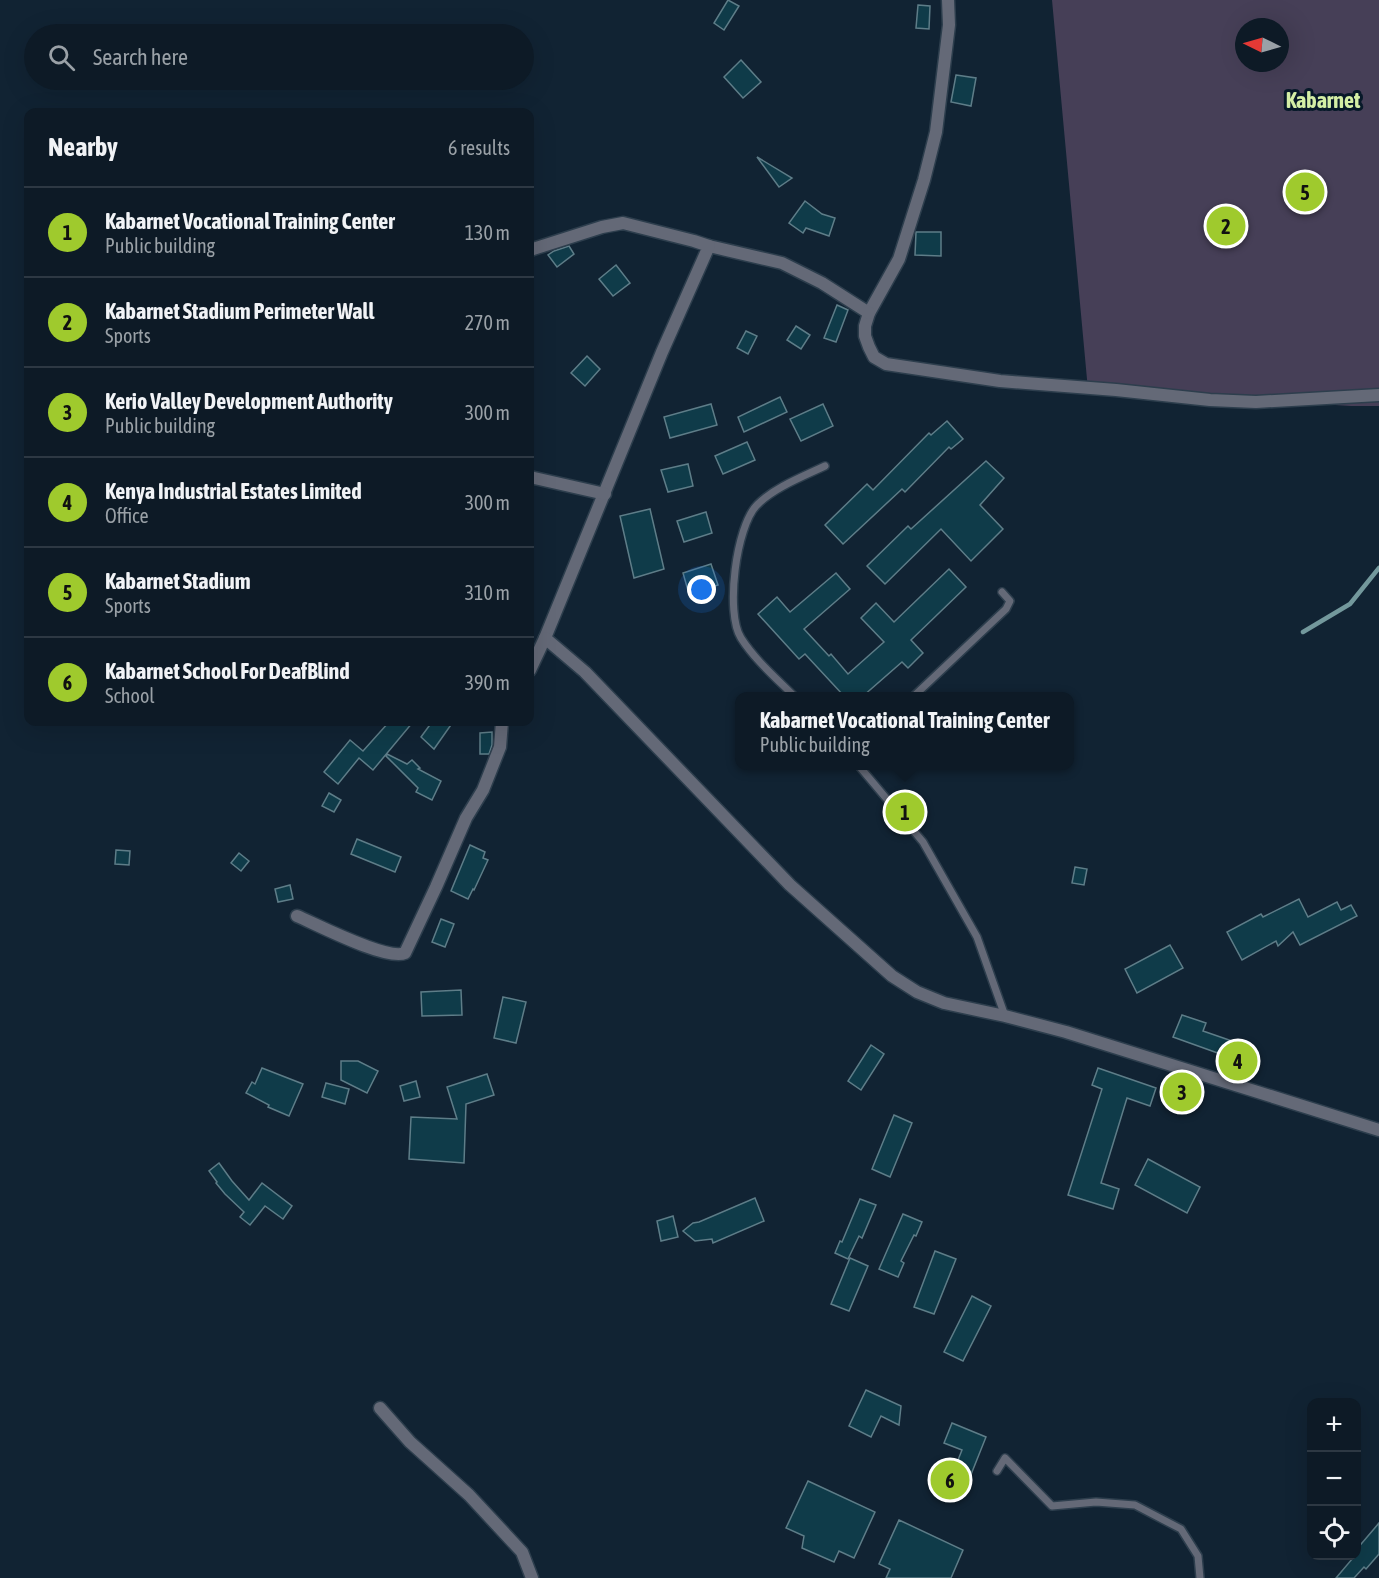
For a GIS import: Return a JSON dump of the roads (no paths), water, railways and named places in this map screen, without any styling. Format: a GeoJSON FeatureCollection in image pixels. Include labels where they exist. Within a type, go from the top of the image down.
{"type":"FeatureCollection","features":[{"type":"Feature","properties":{"kind":"street"},"geometry":{"type":"LineString","coordinates":[[948,0],[949,25],[936,132],[924,180],[898,259],[869,313],[865,326],[865,336],[874,357],[886,364],[1000,381],[1210,400],[1256,402],[1379,395]]}},
{"type":"Feature","properties":{"kind":"street"},"geometry":{"type":"LineString","coordinates":[[534,249],[602,227],[623,223],[782,263],[822,283],[869,313]]}},
{"type":"Feature","properties":{"kind":"street"},"geometry":{"type":"LineString","coordinates":[[534,661],[708,246]]}},
{"type":"Feature","properties":{"kind":"street"},"geometry":{"type":"LineString","coordinates":[[534,478],[604,494]]}},
{"type":"Feature","properties":{"kind":"street"},"geometry":{"type":"LineString","coordinates":[[545,638],[585,672],[790,885],[891,976],[917,992],[944,1003],[1066,1032],[1379,1130]]}},
{"type":"Feature","properties":{"kind":"street"},"geometry":{"type":"LineString","coordinates":[[297,916],[374,950],[393,955],[405,953],[465,818],[483,790],[500,747],[502,726]]}},
{"type":"Feature","properties":{"kind":"street"},"geometry":{"type":"LineString","coordinates":[[380,1408],[410,1442],[469,1495],[522,1552],[532,1578]]}},
{"type":"Feature","properties":{"kind":"lane"},"geometry":{"type":"LineString","coordinates":[[790,692],[740,636],[734,612],[733,585],[744,526],[756,505],[778,489],[825,466]]}},
{"type":"Feature","properties":{"kind":"lane"},"geometry":{"type":"LineString","coordinates":[[918,692],[1006,609],[1010,601],[1002,592]]}},
{"type":"Feature","properties":{"kind":"lane"},"geometry":{"type":"LineString","coordinates":[[863,770],[923,842],[977,937],[1005,1016]]}},
{"type":"Feature","properties":{"kind":"lane"},"geometry":{"type":"LineString","coordinates":[[997,1471],[1005,1458],[1052,1506],[1095,1502],[1135,1505],[1181,1529],[1198,1556],[1200,1578]]}},
{"type":"Feature","properties":{"kind":"waterway"},"geometry":{"type":"LineString","coordinates":[[1303,632],[1350,604],[1379,568]]}},
{"type":"Feature","properties":{"kind":"place","name":"Kabarnet Stadium"},"geometry":{"type":"Point","coordinates":[1305,192]}},
{"type":"Feature","properties":{"kind":"place","name":"Kabarnet Stadium Perimeter Wall"},"geometry":{"type":"Point","coordinates":[1226,226]}},
{"type":"Feature","properties":{"kind":"place","name":"Kabarnet Vocational Training Center"},"geometry":{"type":"Point","coordinates":[905,812]}},
{"type":"Feature","properties":{"kind":"place","name":"Kenya Industrial Estates Limited"},"geometry":{"type":"Point","coordinates":[1238,1061]}},
{"type":"Feature","properties":{"kind":"place","name":"Kerio Valley Development Authority"},"geometry":{"type":"Point","coordinates":[1182,1092]}},
{"type":"Feature","properties":{"kind":"place","name":"Kabarnet School For DeafBlind"},"geometry":{"type":"Point","coordinates":[950,1480]}},
{"type":"Feature","properties":{"kind":"district","name":"Kabarnet"},"geometry":{"type":"Point","coordinates":[1323,100]}}]}
